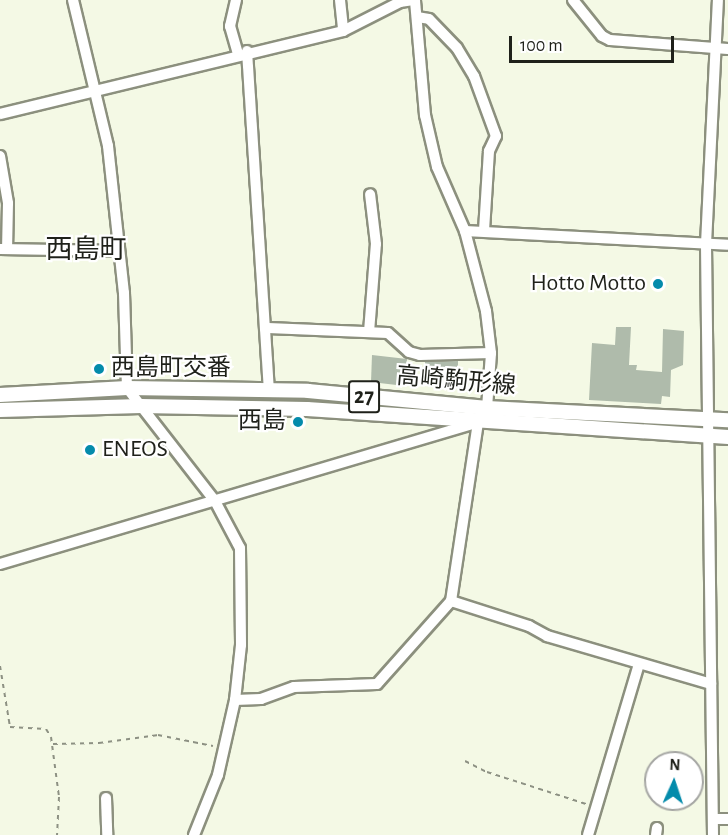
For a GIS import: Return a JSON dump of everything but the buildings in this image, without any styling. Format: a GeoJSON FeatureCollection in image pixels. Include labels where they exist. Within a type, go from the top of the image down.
{"type":"FeatureCollection","features":[{"type":"Feature","properties":{"kind":"main road","name":"高崎駒形線"},"geometry":{"type":"LineString","coordinates":[[0,395],[128,388],[269,391],[487,408],[728,420]]}},
{"type":"Feature","properties":{"kind":"main road","name":"高崎駒形線"},"geometry":{"type":"LineString","coordinates":[[0,410],[141,406],[307,409],[728,437]]}},
{"type":"Feature","properties":{"kind":"street"},"geometry":{"type":"LineString","coordinates":[[73,0],[108,146],[117,251],[124,293],[128,388],[215,501],[234,533],[242,564],[241,645],[235,700],[224,749],[194,835]]}},
{"type":"Feature","properties":{"kind":"street"},"geometry":{"type":"LineString","coordinates":[[236,0],[230,26],[243,53],[268,328],[269,391]]}},
{"type":"Feature","properties":{"kind":"street"},"geometry":{"type":"LineString","coordinates":[[340,0],[343,31]]}},
{"type":"Feature","properties":{"kind":"street"},"geometry":{"type":"LineString","coordinates":[[0,114],[243,53],[343,31],[400,2],[415,0],[425,115],[437,167],[465,231],[486,311],[491,353],[487,408],[478,422],[451,601],[377,684],[294,687],[261,699],[235,700]]}},
{"type":"Feature","properties":{"kind":"street"},"geometry":{"type":"LineString","coordinates":[[573,0],[602,36],[610,40],[728,49]]}},
{"type":"Feature","properties":{"kind":"street"},"geometry":{"type":"LineString","coordinates":[[713,835],[706,418],[706,244],[718,0]]}},
{"type":"Feature","properties":{"kind":"street"},"geometry":{"type":"LineString","coordinates":[[417,17],[429,19],[457,48],[474,76],[496,136],[489,151],[484,231]]}},
{"type":"Feature","properties":{"kind":"street"},"geometry":{"type":"LineString","coordinates":[[0,156],[8,203],[4,249],[117,251]]}},
{"type":"Feature","properties":{"kind":"street"},"geometry":{"type":"LineString","coordinates":[[369,332],[376,244],[370,194]]}},
{"type":"Feature","properties":{"kind":"street"},"geometry":{"type":"LineString","coordinates":[[465,231],[728,245]]}},
{"type":"Feature","properties":{"kind":"street"},"geometry":{"type":"LineString","coordinates":[[268,328],[369,332],[394,336],[409,352],[420,355],[491,353]]}},
{"type":"Feature","properties":{"kind":"street"},"geometry":{"type":"LineString","coordinates":[[0,564],[478,422]]}},
{"type":"Feature","properties":{"kind":"street"},"geometry":{"type":"LineString","coordinates":[[451,601],[639,664],[711,684]]}},
{"type":"Feature","properties":{"kind":"street"},"geometry":{"type":"LineString","coordinates":[[588,835],[639,664]]}},
{"type":"Feature","properties":{"kind":"street"},"geometry":{"type":"LineString","coordinates":[[106,798],[107,835]]}},
{"type":"Feature","properties":{"kind":"street"},"geometry":{"type":"LineString","coordinates":[[714,819],[728,819]]}},
{"type":"Feature","properties":{"kind":"path"},"geometry":{"type":"LineString","coordinates":[[0,666],[10,727],[46,729],[53,744],[59,796],[57,835]]}},
{"type":"Feature","properties":{"kind":"path"},"geometry":{"type":"LineString","coordinates":[[53,744],[99,743],[158,735],[224,749]]}},
{"type":"Feature","properties":{"kind":"path"},"geometry":{"type":"LineString","coordinates":[[465,761],[487,772],[596,807]]}},
{"type":"Feature","properties":{"kind":"place","name":"Hotto Motto"},"geometry":{"type":"Point","coordinates":[658,284]}},
{"type":"Feature","properties":{"kind":"place","name":"西島町交番"},"geometry":{"type":"Point","coordinates":[99,369]}},
{"type":"Feature","properties":{"kind":"place","name":"西島"},"geometry":{"type":"Point","coordinates":[298,422]}},
{"type":"Feature","properties":{"kind":"place","name":"ENEOS"},"geometry":{"type":"Point","coordinates":[90,450]}},
{"type":"Feature","properties":{"kind":"district","name":"西島町"},"geometry":{"type":"Point","coordinates":[86,250]}}]}
